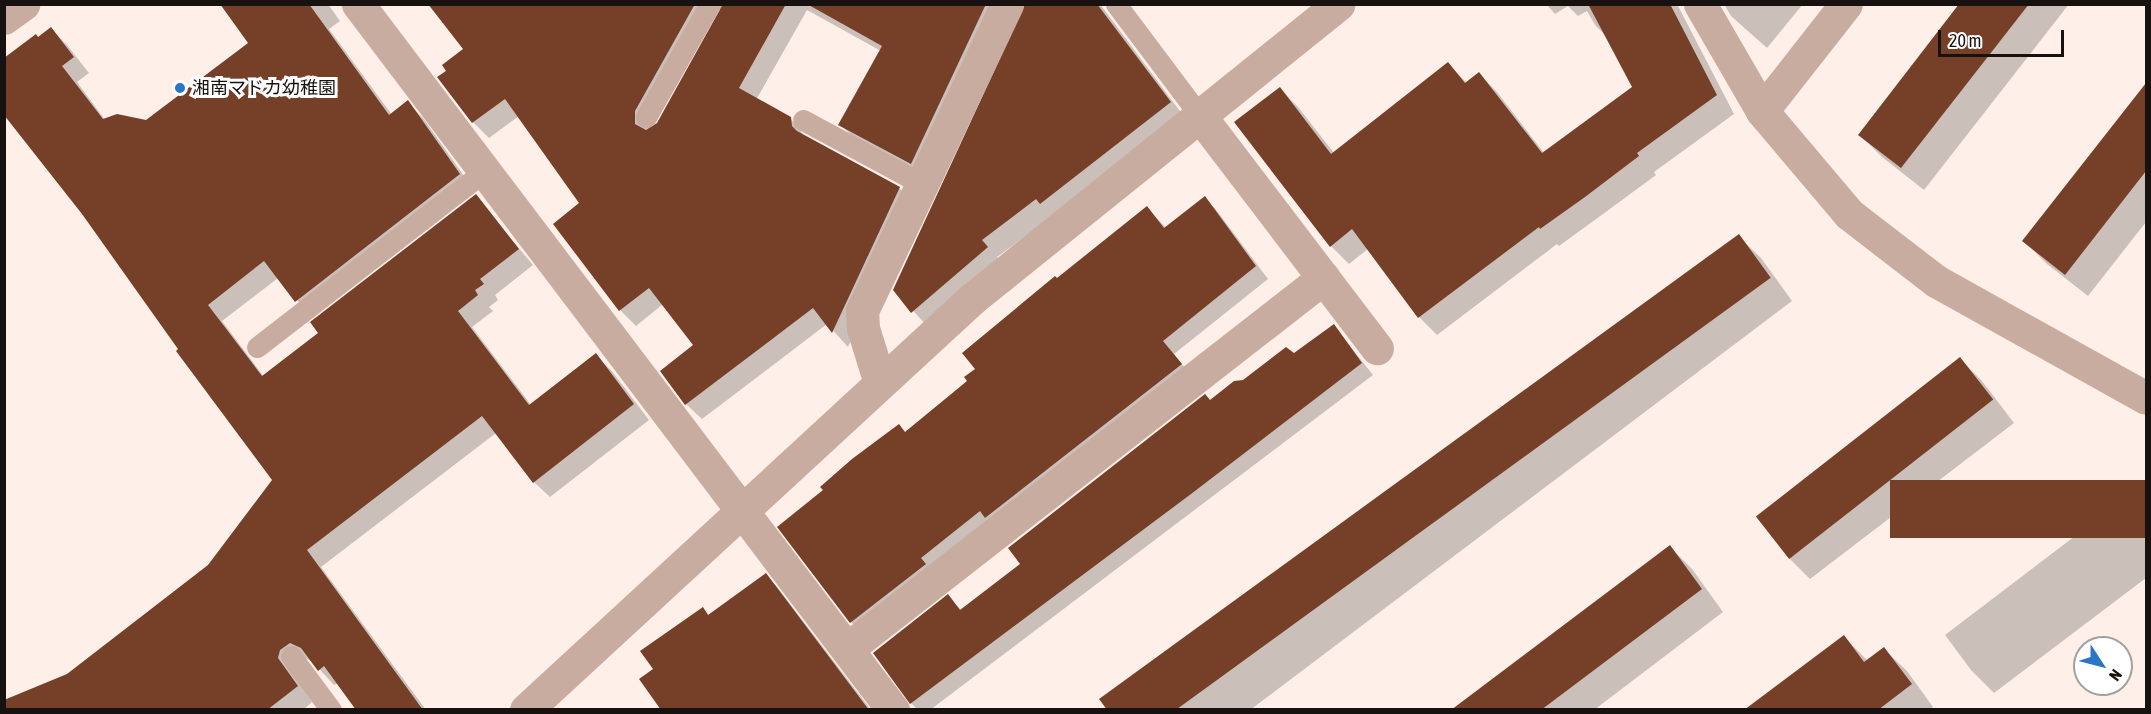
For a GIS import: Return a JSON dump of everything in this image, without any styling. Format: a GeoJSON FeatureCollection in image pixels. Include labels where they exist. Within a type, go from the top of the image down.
{"type":"FeatureCollection","features":[{"type":"Feature","properties":{"kind":"street"},"geometry":{"type":"LineString","coordinates":[[4,18],[22,4]]}},
{"type":"Feature","properties":{"kind":"street"},"geometry":{"type":"LineString","coordinates":[[358,4],[893,710]]}},
{"type":"Feature","properties":{"kind":"street"},"geometry":{"type":"LineString","coordinates":[[880,383],[863,328],[862,311],[1007,4]]}},
{"type":"Feature","properties":{"kind":"street"},"geometry":{"type":"LineString","coordinates":[[526,710],[973,298],[1339,4]]}},
{"type":"Feature","properties":{"kind":"street"},"geometry":{"type":"LineString","coordinates":[[1700,4],[1762,111],[1849,214],[1927,274],[2146,398]]}},
{"type":"Feature","properties":{"kind":"street"},"geometry":{"type":"LineString","coordinates":[[1762,111],[1845,4]]}},
{"type":"Feature","properties":{"kind":"street"},"geometry":{"type":"LineString","coordinates":[[1200,116],[1377,348]]}},
{"type":"Feature","properties":{"kind":"street"},"geometry":{"type":"LineString","coordinates":[[847,650],[1323,278]]}},
{"type":"Feature","properties":{"kind":"lane"},"geometry":{"type":"LineString","coordinates":[[646,117],[710,4]]}},
{"type":"Feature","properties":{"kind":"lane"},"geometry":{"type":"LineString","coordinates":[[1116,4],[1200,116]]}},
{"type":"Feature","properties":{"kind":"lane"},"geometry":{"type":"LineString","coordinates":[[803,120],[922,184]]}},
{"type":"Feature","properties":{"kind":"lane"},"geometry":{"type":"LineString","coordinates":[[257,347],[485,171]]}},
{"type":"Feature","properties":{"kind":"lane"},"geometry":{"type":"LineString","coordinates":[[291,656],[331,710]]}},
{"type":"Feature","properties":{"kind":"building"},"geometry":{"type":"Polygon","coordinates":[[[220,4],[309,4],[389,115],[408,100],[460,174],[295,302],[264,261],[208,305],[262,376],[318,333],[310,322],[476,194],[519,249],[480,279],[484,284],[475,290],[478,295],[458,311],[529,405],[596,353],[634,404],[533,483],[482,416],[307,550],[423,710],[356,710],[324,666],[318,671],[301,648],[290,643],[280,650],[278,658],[298,686],[267,710],[4,710],[4,700],[67,674],[208,565],[272,480],[176,351],[178,349],[82,214],[4,115],[4,58],[36,34],[38,37],[51,27],[74,57],[62,66],[103,119],[117,114],[146,120],[248,43],[220,4]]]}},
{"type":"Feature","properties":{"kind":"building"},"geometry":{"type":"Polygon","coordinates":[[[428,4],[695,4],[635,111],[635,124],[646,130],[657,123],[723,4],[786,4],[739,88],[791,117],[792,126],[797,131],[900,187],[832,333],[813,308],[685,405],[660,371],[693,345],[649,288],[619,311],[553,224],[579,203],[505,99],[472,123],[437,77],[446,71],[442,65],[463,49],[428,4]]]}},
{"type":"Feature","properties":{"kind":"building"},"geometry":{"type":"Polygon","coordinates":[[[807,4],[986,4],[911,164],[838,125],[882,46],[807,4]]]}},
{"type":"Feature","properties":{"kind":"building"},"geometry":{"type":"Polygon","coordinates":[[[1025,4],[1097,4],[1171,102],[1040,204],[1036,199],[982,240],[988,247],[911,313],[893,290],[1025,4]]]}},
{"type":"Feature","properties":{"kind":"building"},"geometry":{"type":"Polygon","coordinates":[[[1588,4],[1670,4],[1717,95],[1637,153],[1639,156],[1585,197],[1540,229],[1539,227],[1418,318],[1352,229],[1330,247],[1234,122],[1280,87],[1331,154],[1448,62],[1465,83],[1479,72],[1542,153],[1632,87],[1588,4]]]}},
{"type":"Feature","properties":{"kind":"building"},"geometry":{"type":"Polygon","coordinates":[[[1959,4],[2029,4],[1901,168],[1858,135],[1959,4]]]}},
{"type":"Feature","properties":{"kind":"building"},"geometry":{"type":"Polygon","coordinates":[[[2146,83],[2146,171],[2065,275],[2022,241],[2146,83]]]}},
{"type":"Feature","properties":{"kind":"building"},"geometry":{"type":"Polygon","coordinates":[[[1205,196],[1256,266],[1163,341],[1182,364],[985,518],[980,511],[921,558],[926,564],[850,623],[777,527],[823,490],[820,487],[852,459],[899,424],[905,432],[967,381],[964,377],[975,369],[962,353],[1055,276],[1057,278],[1147,206],[1164,228],[1205,196]]]}},
{"type":"Feature","properties":{"kind":"building"},"geometry":{"type":"Polygon","coordinates":[[[1739,234],[1771,278],[1176,710],[1107,710],[1099,699],[1739,234]]]}},
{"type":"Feature","properties":{"kind":"building"},"geometry":{"type":"Polygon","coordinates":[[[1334,324],[1362,363],[910,704],[873,653],[948,594],[960,610],[1020,564],[1008,548],[1205,394],[1210,400],[1234,381],[1243,380],[1286,347],[1294,353],[1334,324]]]}},
{"type":"Feature","properties":{"kind":"building"},"geometry":{"type":"Polygon","coordinates":[[[1960,357],[1993,400],[1789,559],[1756,516],[1960,357]]]}},
{"type":"Feature","properties":{"kind":"building"},"geometry":{"type":"Polygon","coordinates":[[[1890,480],[2146,480],[2146,538],[1890,538],[1890,480]]]}},
{"type":"Feature","properties":{"kind":"building"},"geometry":{"type":"Polygon","coordinates":[[[1670,545],[1702,589],[1541,710],[1451,710],[1670,545]]]}},
{"type":"Feature","properties":{"kind":"building"},"geometry":{"type":"Polygon","coordinates":[[[766,573],[869,710],[661,710],[639,679],[653,669],[640,651],[703,607],[708,615],[766,573]]]}},
{"type":"Feature","properties":{"kind":"building"},"geometry":{"type":"Polygon","coordinates":[[[1844,635],[1864,662],[1884,647],[1912,684],[1878,710],[1744,710],[1844,635]]]}},
{"type":"Feature","properties":{"kind":"place","name":"湘南マドカ幼稚園"},"geometry":{"type":"Point","coordinates":[180,88]}}]}
